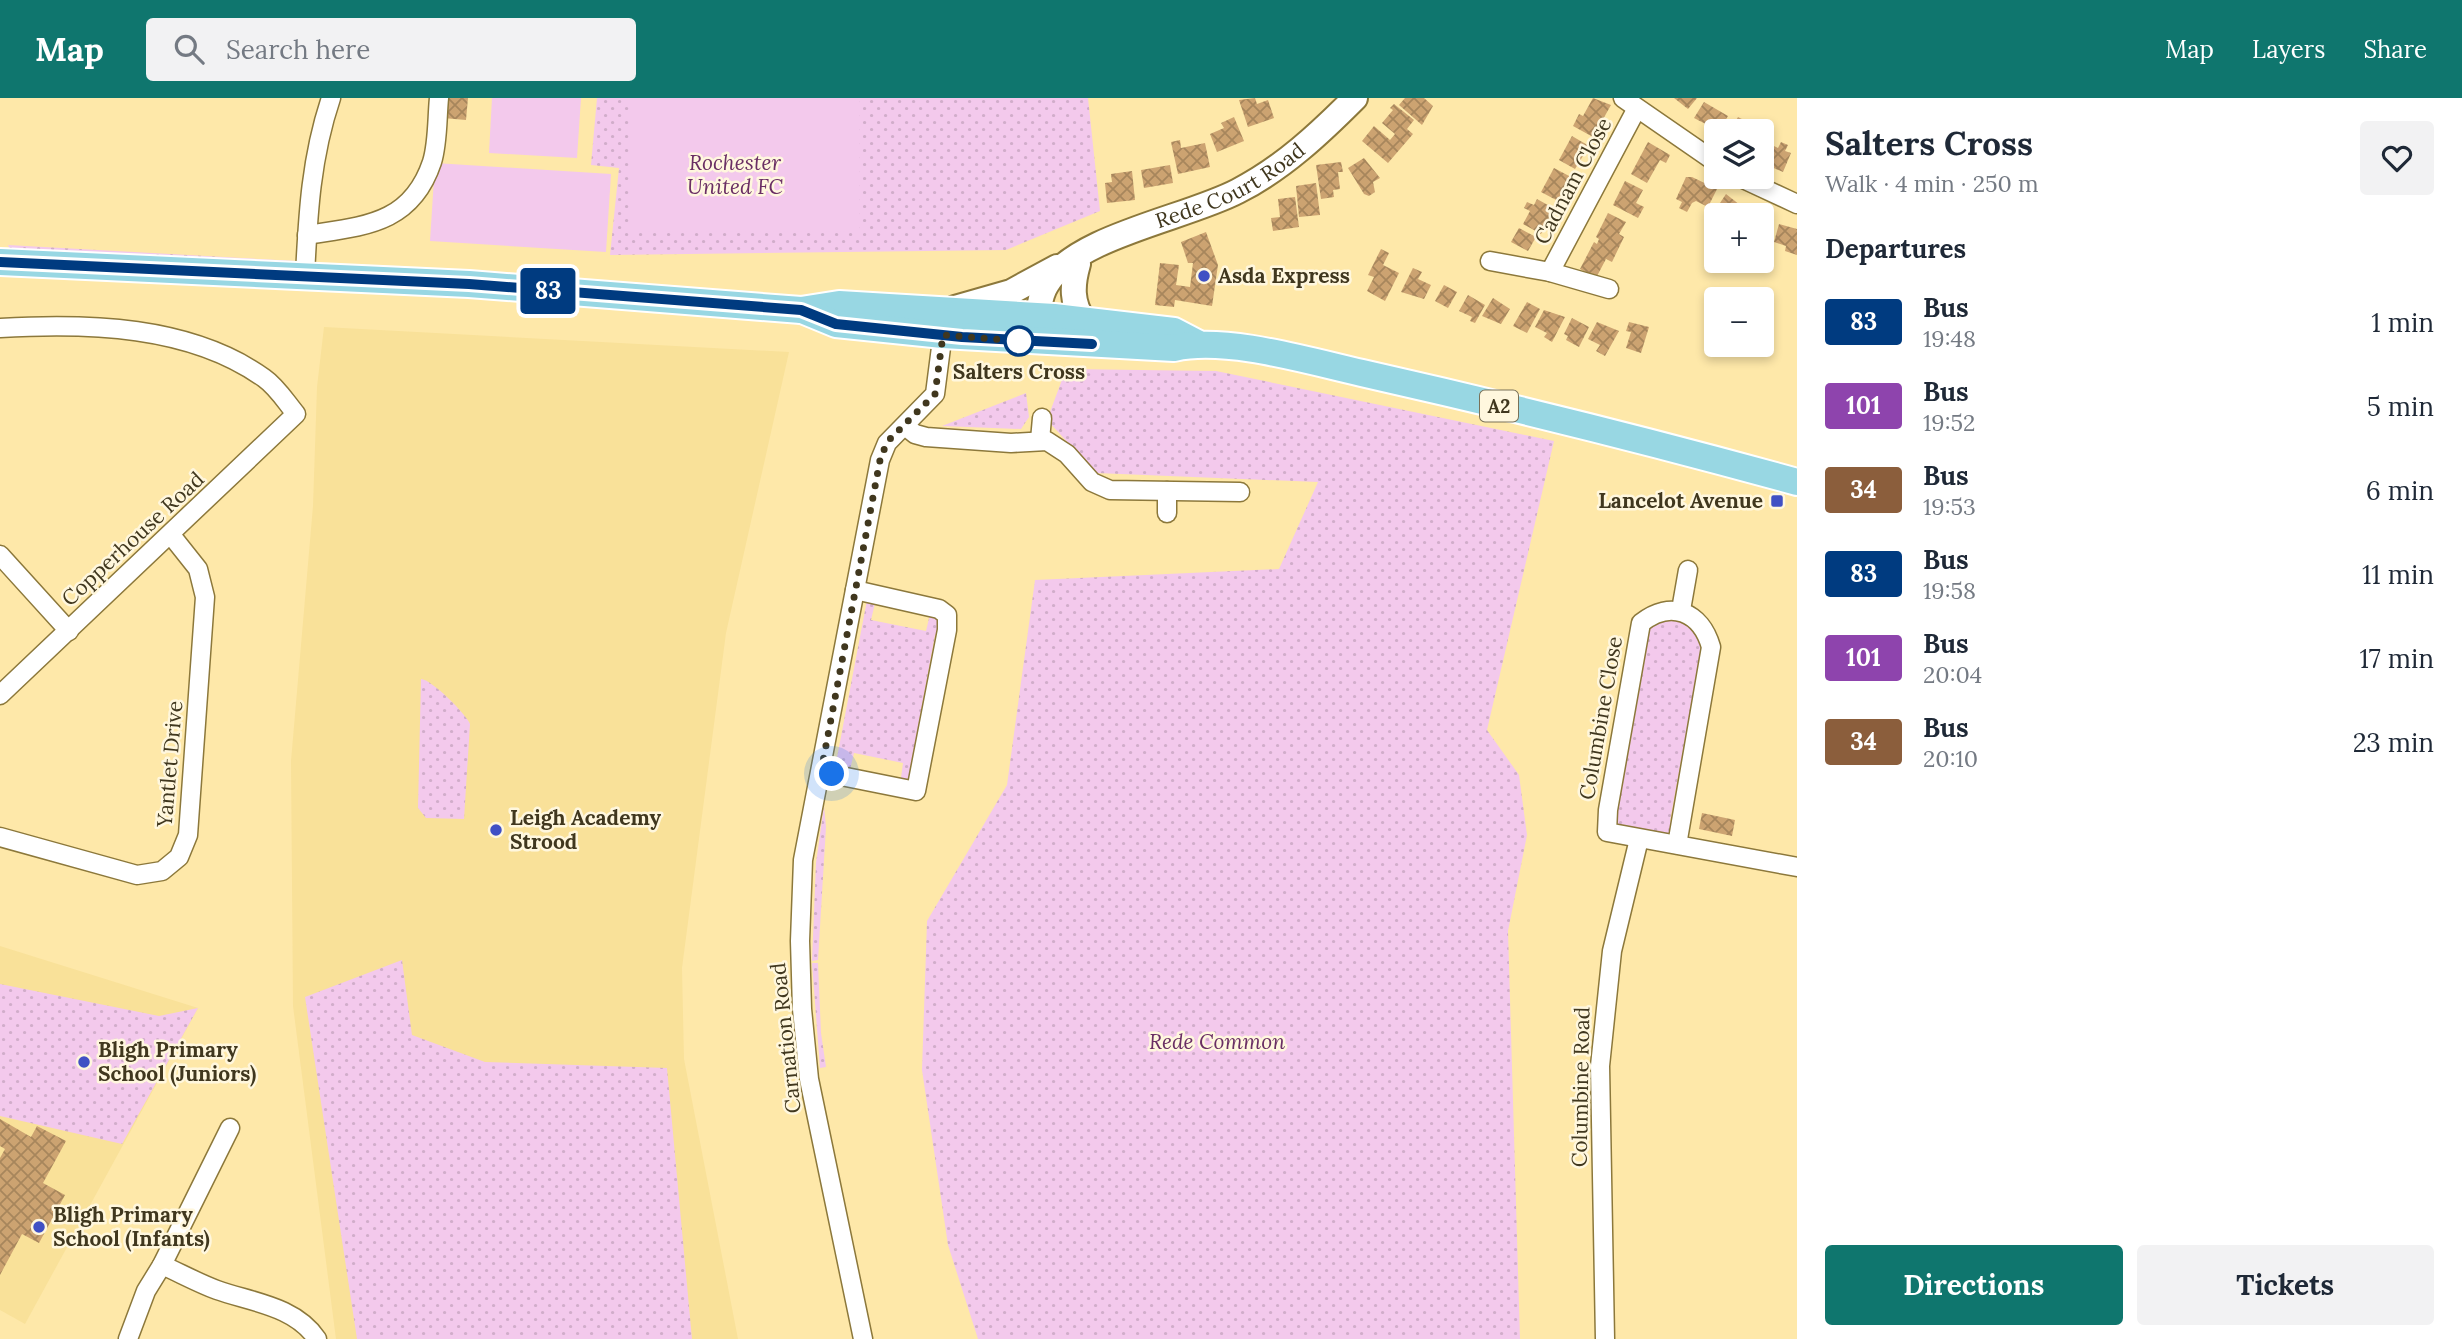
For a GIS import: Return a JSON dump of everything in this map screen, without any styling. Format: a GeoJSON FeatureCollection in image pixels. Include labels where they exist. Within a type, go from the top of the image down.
{"type":"FeatureCollection","features":[{"type":"Feature","properties":{"kind":"main road","name":"Rede Court Road"},"geometry":{"type":"LineString","coordinates":[[1045,329],[1046,285],[1080,257],[1240,190],[1313,140],[1355,98]]}},
{"type":"Feature","properties":{"kind":"main road"},"geometry":{"type":"LineString","coordinates":[[944,323],[1080,257]]}},
{"type":"Feature","properties":{"kind":"main road"},"geometry":{"type":"LineString","coordinates":[[1080,257],[1074,280],[1075,308],[1088,333]]}},
{"type":"Feature","properties":{"kind":"main road","name":"A2"},"geometry":{"type":"LineString","coordinates":[[0,262],[305,275],[801,310],[836,324],[944,323],[1088,333],[1174,348],[1197,343],[1288,356],[1407,383],[1797,482]]}},
{"type":"Feature","properties":{"kind":"street"},"geometry":{"type":"LineString","coordinates":[[305,275],[313,165],[331,98]]}},
{"type":"Feature","properties":{"kind":"street"},"geometry":{"type":"LineString","coordinates":[[306,235],[365,226],[393,217],[411,199],[432,160],[439,98]]}},
{"type":"Feature","properties":{"kind":"street"},"geometry":{"type":"LineString","coordinates":[[1629,104],[1704,154]]}},
{"type":"Feature","properties":{"kind":"street","name":"Cadnam Close"},"geometry":{"type":"LineString","coordinates":[[1550,272],[1629,104]]}},
{"type":"Feature","properties":{"kind":"street"},"geometry":{"type":"LineString","coordinates":[[1765,189],[1797,204]]}},
{"type":"Feature","properties":{"kind":"street","name":"Cadnam Close"},"geometry":{"type":"LineString","coordinates":[[1490,261],[1550,272],[1608,289]]}},
{"type":"Feature","properties":{"kind":"street","name":"Carnation Road"},"geometry":{"type":"LineString","coordinates":[[863,1339],[809,1079],[802,1009],[800,941],[803,860],[881,455],[887,443],[935,394],[944,323]]}},
{"type":"Feature","properties":{"kind":"street","name":"Copperhouse Road"},"geometry":{"type":"LineString","coordinates":[[0,328],[93,328],[177,339],[221,353],[263,377],[296,414],[0,695]]}},
{"type":"Feature","properties":{"kind":"street"},"geometry":{"type":"LineString","coordinates":[[1040,440],[1042,418]]}},
{"type":"Feature","properties":{"kind":"street"},"geometry":{"type":"LineString","coordinates":[[905,426],[915,434],[926,437],[1022,442],[1040,440],[1061,449],[1092,482],[1103,488],[1240,492]]}},
{"type":"Feature","properties":{"kind":"street"},"geometry":{"type":"LineString","coordinates":[[1167,491],[1167,513]]}},
{"type":"Feature","properties":{"kind":"street","name":"Yantlet Drive"},"geometry":{"type":"LineString","coordinates":[[0,837],[141,875],[167,868],[183,852],[190,815],[205,597],[198,569],[170,535]]}},
{"type":"Feature","properties":{"kind":"street"},"geometry":{"type":"LineString","coordinates":[[0,555],[69,631]]}},
{"type":"Feature","properties":{"kind":"street"},"geometry":{"type":"LineString","coordinates":[[1677,845],[1711,648],[1700,623],[1681,610],[1688,570]]}},
{"type":"Feature","properties":{"kind":"street"},"geometry":{"type":"LineString","coordinates":[[821,772],[920,793],[947,615],[939,609],[855,590]]}},
{"type":"Feature","properties":{"kind":"street","name":"Columbine Close"},"geometry":{"type":"LineString","coordinates":[[1639,839],[1611,834],[1606,830],[1637,640],[1641,622],[1652,614],[1681,610]]}},
{"type":"Feature","properties":{"kind":"street"},"geometry":{"type":"LineString","coordinates":[[1639,839],[1797,867]]}},
{"type":"Feature","properties":{"kind":"street","name":"Columbine Road"},"geometry":{"type":"LineString","coordinates":[[1605,1339],[1600,1066],[1612,951],[1639,839]]}},
{"type":"Feature","properties":{"kind":"street"},"geometry":{"type":"LineString","coordinates":[[128,1339],[146,1291],[162,1265],[230,1128]]}},
{"type":"Feature","properties":{"kind":"street"},"geometry":{"type":"LineString","coordinates":[[162,1265],[215,1289],[274,1307],[308,1326],[317,1339]]}},
{"type":"Feature","properties":{"kind":"shaded area","name":"Leigh Academy Strood"},"geometry":{"type":"Polygon","coordinates":[[[324,327],[789,352],[726,633],[682,968],[684,1059],[738,1339],[336,1339],[293,1006],[291,761],[313,506],[317,387],[324,327]]]}},
{"type":"Feature","properties":{"kind":"shaded area","name":"Bligh Primary School (Juniors)"},"geometry":{"type":"Polygon","coordinates":[[[0,946],[198,1008],[25,1324],[0,1310],[0,946]]]}},
{"type":"Feature","properties":{"kind":"green space"},"geometry":{"type":"Polygon","coordinates":[[[492,98],[581,98],[577,158],[489,153],[492,98]]]}},
{"type":"Feature","properties":{"kind":"green space","name":"Rochester United FC"},"geometry":{"type":"Polygon","coordinates":[[[597,98],[1088,98],[1100,211],[1006,250],[610,255],[619,168],[591,165],[597,98]]]}},
{"type":"Feature","properties":{"kind":"green space"},"geometry":{"type":"Polygon","coordinates":[[[630,98],[859,98],[859,232],[630,231],[630,98]]]}},
{"type":"Feature","properties":{"kind":"green space"},"geometry":{"type":"Polygon","coordinates":[[[435,163],[611,174],[606,252],[430,241],[435,163]]]}},
{"type":"Feature","properties":{"kind":"green space"},"geometry":{"type":"Polygon","coordinates":[[[8,245],[296,261],[295,264],[11,251],[8,245]]]}},
{"type":"Feature","properties":{"kind":"green space","name":"Rede Common"},"geometry":{"type":"Polygon","coordinates":[[[1066,369],[1216,371],[1554,441],[1487,730],[1519,775],[1527,835],[1508,931],[1520,1339],[978,1339],[948,1245],[922,1070],[927,921],[1007,785],[1035,580],[1279,569],[1318,482],[1096,473],[1047,420],[1066,369]]]}},
{"type":"Feature","properties":{"kind":"green space"},"geometry":{"type":"Polygon","coordinates":[[[1026,393],[1029,417],[1021,429],[942,426],[1026,393]]]}},
{"type":"Feature","properties":{"kind":"green space"},"geometry":{"type":"Polygon","coordinates":[[[876,599],[871,620],[926,631],[931,610],[938,616],[942,630],[935,635],[911,765],[914,774],[900,785],[903,763],[854,753],[849,774],[835,768],[867,600],[876,599]]]}},
{"type":"Feature","properties":{"kind":"green space"},"geometry":{"type":"Polygon","coordinates":[[[1680,619],[1697,633],[1702,646],[1670,821],[1677,823],[1669,839],[1612,827],[1647,630],[1656,620],[1680,619]]]}},
{"type":"Feature","properties":{"kind":"green space"},"geometry":{"type":"Polygon","coordinates":[[[421,679],[448,698],[470,724],[464,819],[426,818],[418,808],[421,679]]]}},
{"type":"Feature","properties":{"kind":"green space"},"geometry":{"type":"Polygon","coordinates":[[[824,806],[826,827],[818,960],[812,961],[816,863],[824,806]]]}},
{"type":"Feature","properties":{"kind":"green space"},"geometry":{"type":"Polygon","coordinates":[[[402,960],[412,1035],[485,1062],[667,1068],[692,1339],[357,1339],[305,997],[402,960]]]}},
{"type":"Feature","properties":{"kind":"green space"},"geometry":{"type":"Polygon","coordinates":[[[812,963],[818,963],[821,1033],[826,1067],[820,1068],[812,963]]]}},
{"type":"Feature","properties":{"kind":"green space","name":"Bligh Primary School (Juniors)"},"geometry":{"type":"Polygon","coordinates":[[[0,984],[159,1016],[198,1008],[122,1144],[0,1116],[0,984]]]}},
{"type":"Feature","properties":{"kind":"building"},"geometry":{"type":"Polygon","coordinates":[[[445,98],[468,98],[466,120],[443,118],[445,98]]]}},
{"type":"Feature","properties":{"kind":"building"},"geometry":{"type":"Polygon","coordinates":[[[1255,98],[1257,104],[1268,100],[1274,118],[1248,127],[1239,100],[1255,98]]]}},
{"type":"Feature","properties":{"kind":"building"},"geometry":{"type":"Polygon","coordinates":[[[1405,98],[1424,98],[1433,106],[1422,125],[1399,105],[1405,98]]]}},
{"type":"Feature","properties":{"kind":"building"},"geometry":{"type":"Polygon","coordinates":[[[1593,98],[1611,105],[1593,137],[1573,126],[1579,114],[1583,116],[1593,98]]]}},
{"type":"Feature","properties":{"kind":"building"},"geometry":{"type":"Polygon","coordinates":[[[1674,98],[1697,98],[1688,109],[1674,98]]]}},
{"type":"Feature","properties":{"kind":"building"},"geometry":{"type":"Polygon","coordinates":[[[1704,102],[1728,116],[1726,119],[1704,119],[1704,123],[1694,118],[1704,102]]]}},
{"type":"Feature","properties":{"kind":"building"},"geometry":{"type":"Polygon","coordinates":[[[1394,104],[1414,120],[1407,129],[1413,134],[1388,163],[1362,141],[1374,126],[1390,140],[1395,134],[1382,123],[1393,110],[1390,108],[1394,104]]]}},
{"type":"Feature","properties":{"kind":"building"},"geometry":{"type":"Polygon","coordinates":[[[1234,117],[1244,141],[1217,152],[1210,134],[1224,128],[1221,123],[1234,117]]]}},
{"type":"Feature","properties":{"kind":"building"},"geometry":{"type":"Polygon","coordinates":[[[1572,136],[1589,146],[1575,169],[1559,160],[1572,136]]]}},
{"type":"Feature","properties":{"kind":"building"},"geometry":{"type":"Polygon","coordinates":[[[1180,140],[1181,148],[1205,143],[1210,167],[1178,174],[1171,142],[1180,140]]]}},
{"type":"Feature","properties":{"kind":"building"},"geometry":{"type":"Polygon","coordinates":[[[1648,142],[1670,155],[1666,163],[1660,160],[1647,183],[1631,174],[1648,142]]]}},
{"type":"Feature","properties":{"kind":"building"},"geometry":{"type":"Polygon","coordinates":[[[1781,142],[1788,145],[1785,151],[1791,153],[1783,172],[1774,168],[1774,146],[1778,148],[1781,142]]]}},
{"type":"Feature","properties":{"kind":"building"},"geometry":{"type":"Polygon","coordinates":[[[1364,158],[1380,178],[1373,182],[1375,192],[1369,196],[1364,194],[1348,168],[1364,158]]]}},
{"type":"Feature","properties":{"kind":"building"},"geometry":{"type":"Polygon","coordinates":[[[1341,162],[1343,172],[1338,172],[1340,189],[1333,190],[1334,197],[1321,199],[1316,165],[1341,162]]]}},
{"type":"Feature","properties":{"kind":"building"},"geometry":{"type":"Polygon","coordinates":[[[1170,165],[1173,183],[1144,188],[1141,170],[1170,165]]]}},
{"type":"Feature","properties":{"kind":"building"},"geometry":{"type":"Polygon","coordinates":[[[1554,168],[1571,177],[1558,201],[1541,192],[1554,168]]]}},
{"type":"Feature","properties":{"kind":"building"},"geometry":{"type":"Polygon","coordinates":[[[1132,171],[1135,200],[1107,203],[1105,183],[1112,182],[1111,174],[1132,171]]]}},
{"type":"Feature","properties":{"kind":"building"},"geometry":{"type":"Polygon","coordinates":[[[1686,177],[1704,183],[1704,189],[1717,189],[1710,203],[1704,205],[1696,201],[1687,212],[1679,208],[1682,202],[1676,199],[1686,177]]]}},
{"type":"Feature","properties":{"kind":"building"},"geometry":{"type":"Polygon","coordinates":[[[1625,181],[1643,190],[1636,203],[1644,207],[1638,218],[1613,205],[1625,181]]]}},
{"type":"Feature","properties":{"kind":"building"},"geometry":{"type":"Polygon","coordinates":[[[1316,183],[1320,215],[1299,217],[1296,186],[1316,183]]]}},
{"type":"Feature","properties":{"kind":"building"},"geometry":{"type":"Polygon","coordinates":[[[1726,194],[1737,203],[1720,203],[1726,194]]]}},
{"type":"Feature","properties":{"kind":"building"},"geometry":{"type":"Polygon","coordinates":[[[1295,197],[1299,227],[1273,231],[1271,218],[1280,217],[1278,199],[1295,197]]]}},
{"type":"Feature","properties":{"kind":"building"},"geometry":{"type":"Polygon","coordinates":[[[1537,199],[1555,209],[1541,234],[1523,224],[1530,211],[1524,208],[1527,202],[1534,205],[1537,199]]]}},
{"type":"Feature","properties":{"kind":"building"},"geometry":{"type":"Polygon","coordinates":[[[1608,213],[1626,222],[1619,234],[1624,237],[1612,262],[1606,259],[1596,278],[1580,269],[1594,242],[1597,244],[1599,239],[1596,237],[1608,213]]]}},
{"type":"Feature","properties":{"kind":"building"},"geometry":{"type":"Polygon","coordinates":[[[1779,224],[1797,229],[1797,255],[1785,251],[1786,246],[1774,242],[1779,224]]]}},
{"type":"Feature","properties":{"kind":"building"},"geometry":{"type":"Polygon","coordinates":[[[1519,228],[1536,237],[1528,251],[1511,242],[1519,228]]]}},
{"type":"Feature","properties":{"kind":"building","name":"Asda Express"},"geometry":{"type":"Polygon","coordinates":[[[1206,232],[1218,265],[1212,306],[1175,300],[1174,307],[1155,305],[1160,263],[1179,265],[1176,285],[1190,287],[1193,263],[1188,263],[1181,242],[1206,232]]]}},
{"type":"Feature","properties":{"kind":"building"},"geometry":{"type":"Polygon","coordinates":[[[1381,249],[1389,253],[1383,265],[1399,273],[1385,301],[1367,291],[1374,277],[1368,275],[1381,249]]]}},
{"type":"Feature","properties":{"kind":"building"},"geometry":{"type":"Polygon","coordinates":[[[1413,268],[1422,272],[1418,279],[1431,285],[1424,299],[1401,292],[1413,268]]]}},
{"type":"Feature","properties":{"kind":"building"},"geometry":{"type":"Polygon","coordinates":[[[1444,285],[1457,292],[1448,308],[1435,301],[1444,285]]]}},
{"type":"Feature","properties":{"kind":"building"},"geometry":{"type":"Polygon","coordinates":[[[1468,295],[1485,305],[1475,323],[1470,321],[1472,317],[1459,311],[1468,295]]]}},
{"type":"Feature","properties":{"kind":"building"},"geometry":{"type":"Polygon","coordinates":[[[1493,298],[1510,309],[1501,324],[1482,316],[1493,298]]]}},
{"type":"Feature","properties":{"kind":"building"},"geometry":{"type":"Polygon","coordinates":[[[1527,302],[1540,309],[1527,333],[1513,326],[1527,302]]]}},
{"type":"Feature","properties":{"kind":"building"},"geometry":{"type":"Polygon","coordinates":[[[1544,310],[1565,317],[1552,342],[1544,337],[1547,333],[1535,327],[1544,310]]]}},
{"type":"Feature","properties":{"kind":"building"},"geometry":{"type":"Polygon","coordinates":[[[1572,318],[1589,327],[1579,347],[1566,340],[1568,336],[1564,334],[1572,318]]]}},
{"type":"Feature","properties":{"kind":"building"},"geometry":{"type":"Polygon","coordinates":[[[1597,322],[1619,331],[1605,356],[1596,351],[1600,345],[1588,339],[1597,322]]]}},
{"type":"Feature","properties":{"kind":"building"},"geometry":{"type":"Polygon","coordinates":[[[1629,322],[1649,327],[1641,353],[1626,348],[1631,332],[1626,331],[1629,322]]]}},
{"type":"Feature","properties":{"kind":"building"},"geometry":{"type":"Polygon","coordinates":[[[1702,813],[1735,820],[1732,836],[1699,829],[1702,813]]]}},
{"type":"Feature","properties":{"kind":"building"},"geometry":{"type":"Polygon","coordinates":[[[0,1119],[31,1137],[37,1126],[66,1141],[43,1183],[65,1195],[39,1243],[22,1234],[0,1275],[0,1158],[5,1149],[0,1146],[0,1119]]]}},
{"type":"Feature","properties":{"kind":"bus line","name":"83"},"geometry":{"type":"LineString","coordinates":[[0,262],[469,284],[801,310],[836,324],[962,337],[1092,344]]}},
{"type":"Feature","properties":{"kind":"place","name":"Asda Express"},"geometry":{"type":"Point","coordinates":[1204,276]}},
{"type":"Feature","properties":{"kind":"place","name":"Salters Cross"},"geometry":{"type":"Point","coordinates":[1019,341]}},
{"type":"Feature","properties":{"kind":"place","name":"Lancelot Avenue"},"geometry":{"type":"Point","coordinates":[1777,501]}},
{"type":"Feature","properties":{"kind":"place","name":"Leigh Academy Strood"},"geometry":{"type":"Point","coordinates":[496,830]}},
{"type":"Feature","properties":{"kind":"place","name":"Bligh Primary School (Juniors)"},"geometry":{"type":"Point","coordinates":[84,1062]}},
{"type":"Feature","properties":{"kind":"place","name":"Bligh Primary School (Infants)"},"geometry":{"type":"Point","coordinates":[39,1227]}},
{"type":"Feature","properties":{"kind":"route"},"geometry":{"type":"LineString","coordinates":[[832,774],[821,772],[883,451],[890,439],[930,402],[935,394],[943,335],[1019,341]]}}]}
